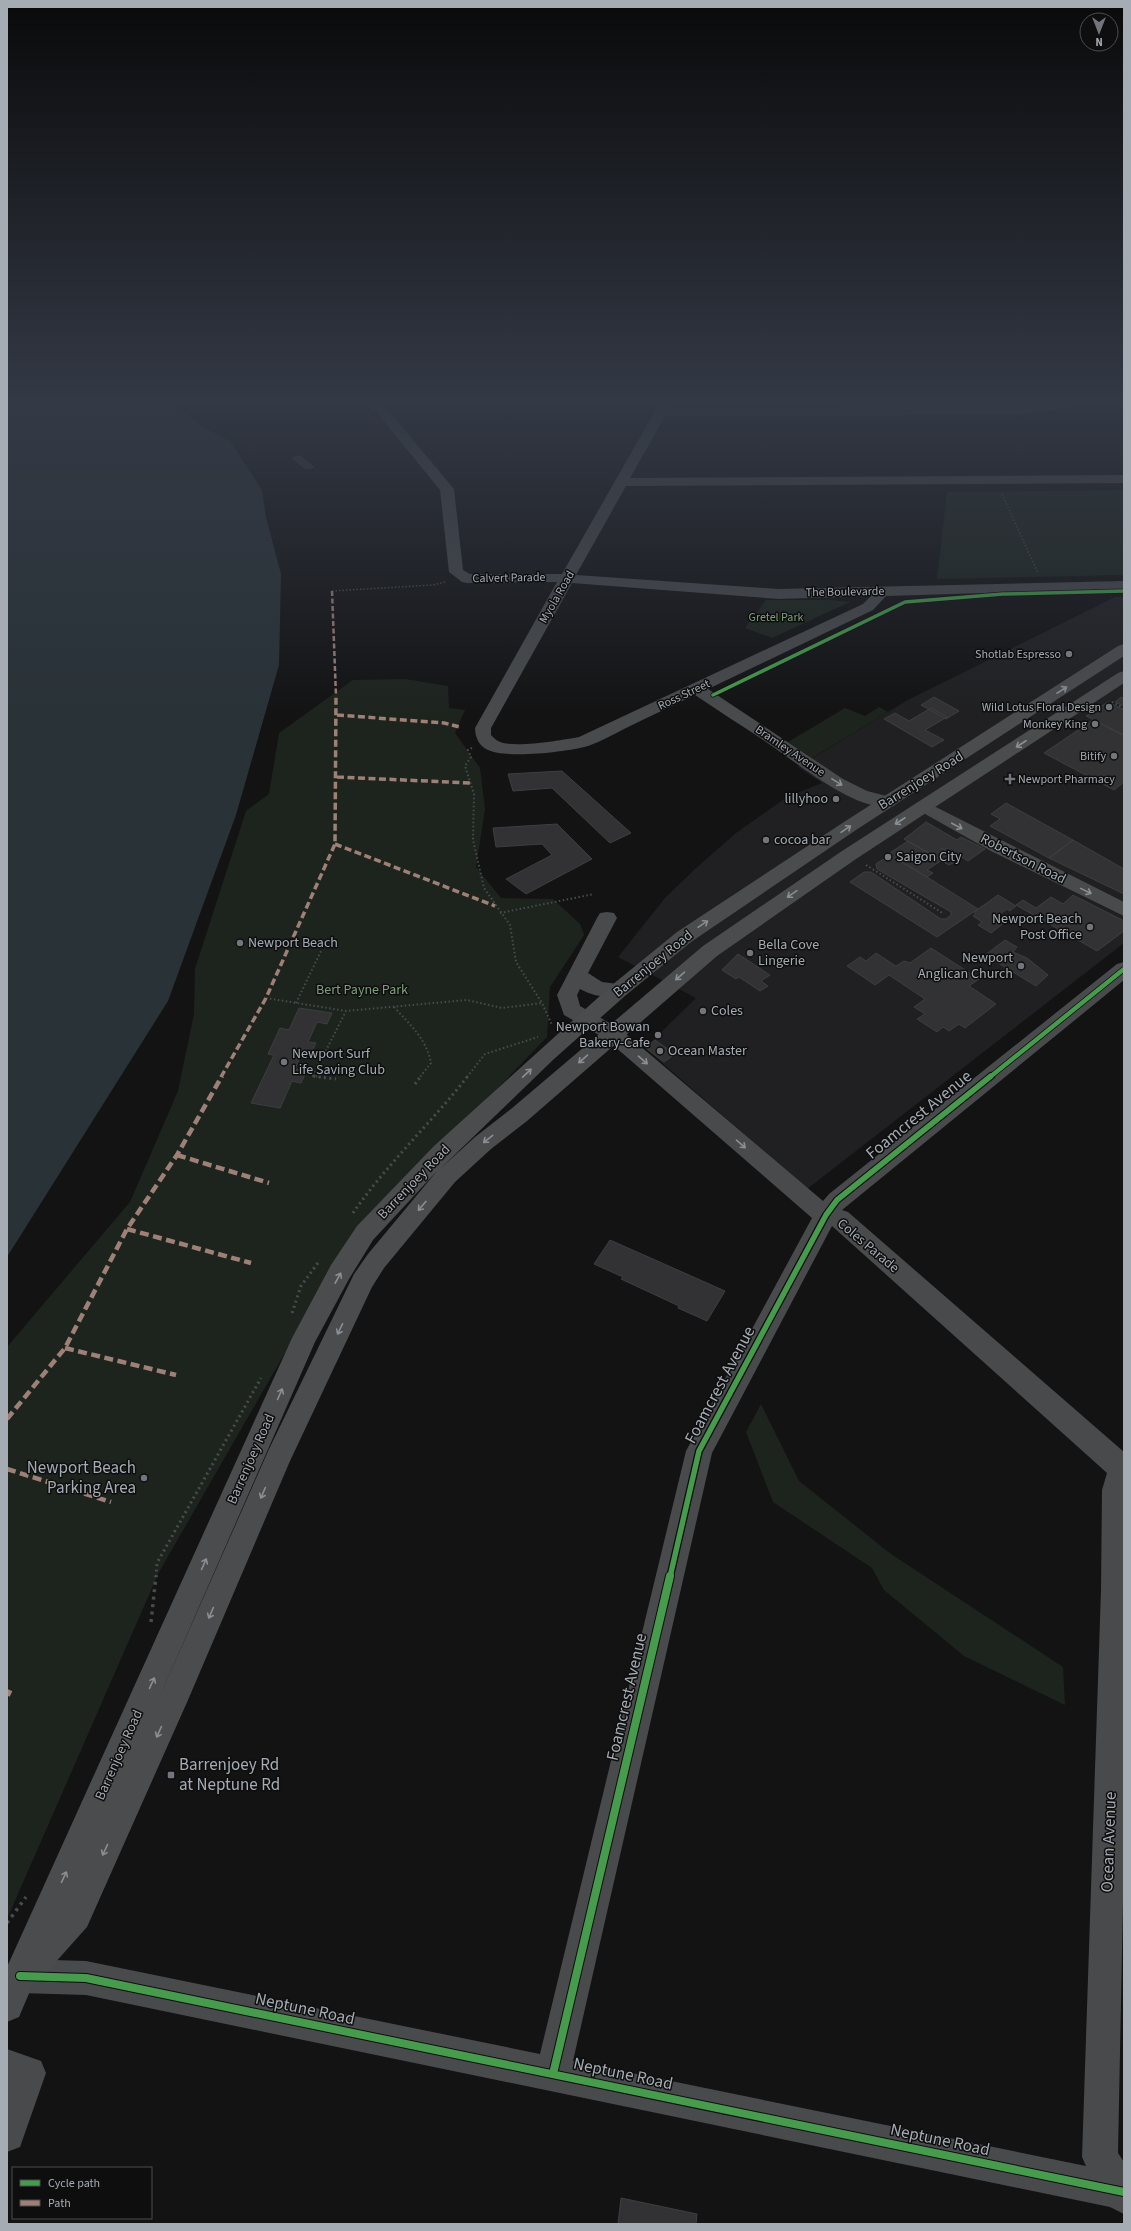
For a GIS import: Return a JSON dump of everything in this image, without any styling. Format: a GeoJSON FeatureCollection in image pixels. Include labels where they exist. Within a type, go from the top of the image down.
{"type":"FeatureCollection","features":[{"type":"Feature","properties":{"kind":"main road","name":"Barrenjoey Road"},"geometry":{"type":"LineString","coordinates":[[600,1027],[619,990],[684,937],[888,802],[1124,649]]}},
{"type":"Feature","properties":{"kind":"main road","name":"Barrenjoey Road"},"geometry":{"type":"LineString","coordinates":[[14,1991],[304,1338],[340,1272],[366,1233],[442,1152],[600,1027],[816,877],[1124,676]]}},
{"type":"Feature","properties":{"kind":"street","name":"Calvert Parade"},"geometry":{"type":"LineString","coordinates":[[449,508],[455,569],[458,575],[463,578],[472,579],[547,577],[567,579]]}},
{"type":"Feature","properties":{"kind":"street","name":"Myola Road"},"geometry":{"type":"LineString","coordinates":[[489,743],[483,736],[483,728],[606,508]]}},
{"type":"Feature","properties":{"kind":"street","name":"The Boulevarde"},"geometry":{"type":"LineString","coordinates":[[567,579],[779,594],[1124,585]]}},
{"type":"Feature","properties":{"kind":"street","name":"Ross Street"},"geometry":{"type":"LineString","coordinates":[[489,743],[500,748],[524,749],[583,742],[868,607],[879,596],[878,592]]}},
{"type":"Feature","properties":{"kind":"street","name":"Bramley Avenue"},"geometry":{"type":"LineString","coordinates":[[697,689],[793,753],[814,769],[857,795],[888,802]]}},
{"type":"Feature","properties":{"kind":"street","name":"Robertson Road"},"geometry":{"type":"LineString","coordinates":[[924,806],[998,847],[1124,910]]}},
{"type":"Feature","properties":{"kind":"street","name":"Coles Parade"},"geometry":{"type":"LineString","coordinates":[[607,918],[567,994],[568,1003],[571,1010],[600,1027],[814,1207],[826,1215],[840,1219],[1123,1466]]}},
{"type":"Feature","properties":{"kind":"street","name":"Foamcrest Avenue"},"geometry":{"type":"LineString","coordinates":[[553,2074],[699,1451],[826,1215],[837,1200],[1124,968]]}},
{"type":"Feature","properties":{"kind":"street"},"geometry":{"type":"LineString","coordinates":[[578,974],[584,982],[593,988],[603,991],[619,990]]}},
{"type":"Feature","properties":{"kind":"street","name":"Ocean Avenue"},"geometry":{"type":"LineString","coordinates":[[1123,1466],[1115,1490],[1120,1591],[1100,2158],[1123,2193]]}},
{"type":"Feature","properties":{"kind":"street","name":"Neptune Road"},"geometry":{"type":"LineString","coordinates":[[14,1991],[86,1978],[1123,2193]]}},
{"type":"Feature","properties":{"kind":"street"},"geometry":{"type":"LineString","coordinates":[[7,2066],[29,2073],[7,2134]]}},
{"type":"Feature","properties":{"kind":"path"},"geometry":{"type":"LineString","coordinates":[[1009,508],[1039,576]]}},
{"type":"Feature","properties":{"kind":"path"},"geometry":{"type":"LineString","coordinates":[[332,591],[433,585],[463,578]]}},
{"type":"Feature","properties":{"kind":"path"},"geometry":{"type":"LineString","coordinates":[[1106,700],[1124,708]]}},
{"type":"Feature","properties":{"kind":"path"},"geometry":{"type":"LineString","coordinates":[[489,743],[468,750],[471,757],[464,766],[474,794],[473,840],[484,888],[500,913],[510,925],[516,962],[542,1003]]}},
{"type":"Feature","properties":{"kind":"path"},"geometry":{"type":"LineString","coordinates":[[860,862],[944,914]]}},
{"type":"Feature","properties":{"kind":"path"},"geometry":{"type":"LineString","coordinates":[[500,913],[594,894]]}},
{"type":"Feature","properties":{"kind":"path"},"geometry":{"type":"LineString","coordinates":[[296,1003],[322,949]]}},
{"type":"Feature","properties":{"kind":"path"},"geometry":{"type":"LineString","coordinates":[[394,1008],[426,1042],[430,1053],[431,1063],[415,1084]]}},
{"type":"Feature","properties":{"kind":"path"},"geometry":{"type":"LineString","coordinates":[[336,1079],[313,1076],[346,1011]]}},
{"type":"Feature","properties":{"kind":"shaded area"},"geometry":{"type":"Polygon","coordinates":[[[7,508],[265,508],[281,574],[279,665],[236,815],[168,1001],[7,1257],[7,508]]]}},
{"type":"Feature","properties":{"kind":"shaded area"},"geometry":{"type":"Polygon","coordinates":[[[1115,597],[1124,597],[1124,943],[807,1189],[645,1048],[696,998],[618,957],[665,898],[736,833],[787,797],[822,783],[798,767],[906,701],[1115,597]]]}},
{"type":"Feature","properties":{"kind":"green space"},"geometry":{"type":"Polygon","coordinates":[[[945,508],[1124,508],[1124,575],[937,579],[945,508]]]}},
{"type":"Feature","properties":{"kind":"green space","name":"Gretel Park"},"geometry":{"type":"Polygon","coordinates":[[[766,600],[828,600],[850,602],[772,638],[745,628],[766,600]]]}},
{"type":"Feature","properties":{"kind":"green space","name":"Bert Payne Park"},"geometry":{"type":"Polygon","coordinates":[[[405,679],[448,686],[449,708],[465,710],[455,733],[480,768],[485,809],[476,867],[501,898],[553,899],[580,924],[584,935],[550,987],[547,1037],[347,1245],[159,1572],[7,1919],[7,1347],[130,1202],[178,1091],[194,1014],[195,969],[246,811],[269,794],[279,733],[353,680],[405,679]]]}},
{"type":"Feature","properties":{"kind":"green space"},"geometry":{"type":"Polygon","coordinates":[[[879,707],[888,712],[812,758],[788,742],[845,708],[865,716],[879,707]]]}},
{"type":"Feature","properties":{"kind":"green space"},"geometry":{"type":"Polygon","coordinates":[[[761,1404],[799,1481],[891,1554],[1063,1667],[1065,1705],[964,1656],[884,1590],[872,1568],[773,1502],[746,1432],[761,1404]]]}},
{"type":"Feature","properties":{"kind":"building"},"geometry":{"type":"Polygon","coordinates":[[[934,697],[959,711],[946,719],[921,705],[934,697]]]}},
{"type":"Feature","properties":{"kind":"building"},"geometry":{"type":"Polygon","coordinates":[[[1121,697],[1124,699],[1124,706],[1115,702],[1121,697]]]}},
{"type":"Feature","properties":{"kind":"building"},"geometry":{"type":"Polygon","coordinates":[[[1108,702],[1124,710],[1124,735],[1086,716],[1108,702]]]}},
{"type":"Feature","properties":{"kind":"building"},"geometry":{"type":"Polygon","coordinates":[[[931,708],[947,717],[925,730],[944,740],[932,747],[884,719],[895,713],[909,721],[931,708]]]}},
{"type":"Feature","properties":{"kind":"building"},"geometry":{"type":"Polygon","coordinates":[[[1093,720],[1124,736],[1124,782],[1114,790],[1044,753],[1093,720]]]}},
{"type":"Feature","properties":{"kind":"building"},"geometry":{"type":"Polygon","coordinates":[[[562,771],[631,833],[610,843],[552,788],[513,791],[508,774],[562,771]]]}},
{"type":"Feature","properties":{"kind":"building"},"geometry":{"type":"Polygon","coordinates":[[[1006,803],[1073,840],[1049,858],[990,826],[1000,819],[991,814],[1006,803]]]}},
{"type":"Feature","properties":{"kind":"building"},"geometry":{"type":"Polygon","coordinates":[[[926,822],[957,840],[961,837],[985,849],[968,861],[947,848],[945,850],[941,848],[956,857],[952,859],[955,862],[949,865],[904,839],[926,822]]]}},
{"type":"Feature","properties":{"kind":"building"},"geometry":{"type":"Polygon","coordinates":[[[557,824],[592,859],[526,894],[506,879],[552,855],[542,844],[496,847],[493,828],[557,824]]]}},
{"type":"Feature","properties":{"kind":"building"},"geometry":{"type":"Polygon","coordinates":[[[1073,840],[1124,869],[1124,894],[1049,858],[1073,840]]]}},
{"type":"Feature","properties":{"kind":"building"},"geometry":{"type":"Polygon","coordinates":[[[908,841],[942,860],[927,870],[933,873],[927,877],[888,854],[908,841]]]}},
{"type":"Feature","properties":{"kind":"building"},"geometry":{"type":"Polygon","coordinates":[[[890,855],[978,909],[937,937],[850,882],[864,872],[871,872],[941,919],[946,919],[951,915],[951,912],[877,869],[876,864],[890,855]]]}},
{"type":"Feature","properties":{"kind":"building"},"geometry":{"type":"Polygon","coordinates":[[[998,895],[1016,906],[1010,911],[1007,909],[996,917],[1005,922],[991,933],[978,925],[982,922],[973,916],[976,914],[974,912],[998,895]]]}},
{"type":"Feature","properties":{"kind":"building"},"geometry":{"type":"Polygon","coordinates":[[[1073,895],[1124,921],[1124,931],[1097,951],[1016,905],[1023,900],[1036,908],[1051,897],[1063,904],[1073,895]]]}},
{"type":"Feature","properties":{"kind":"building","name":"Newport Anglican Church"},"geometry":{"type":"Polygon","coordinates":[[[1005,940],[1017,947],[1013,952],[1027,958],[1048,975],[1036,986],[985,955],[1005,940]]]}},
{"type":"Feature","properties":{"kind":"building"},"geometry":{"type":"Polygon","coordinates":[[[931,948],[979,979],[969,986],[996,1004],[965,1028],[959,1024],[949,1031],[943,1027],[937,1032],[917,1019],[925,1014],[914,1007],[925,999],[889,975],[875,985],[847,966],[860,957],[866,961],[876,953],[896,966],[904,961],[910,963],[931,948]]]}},
{"type":"Feature","properties":{"kind":"building"},"geometry":{"type":"Polygon","coordinates":[[[738,954],[770,975],[761,981],[768,986],[760,991],[739,977],[736,979],[722,970],[738,954]]]}},
{"type":"Feature","properties":{"kind":"building","name":"Newport Surf Life Saving Club"},"geometry":{"type":"Polygon","coordinates":[[[299,1008],[332,1013],[327,1024],[317,1022],[308,1042],[316,1043],[312,1051],[303,1050],[295,1069],[307,1070],[301,1083],[292,1081],[280,1108],[251,1103],[274,1055],[268,1054],[280,1028],[289,1030],[299,1008]]]}},
{"type":"Feature","properties":{"kind":"building","name":"Ocean Master"},"geometry":{"type":"Polygon","coordinates":[[[655,1040],[675,1054],[664,1062],[646,1048],[655,1040]]]}},
{"type":"Feature","properties":{"kind":"building"},"geometry":{"type":"Polygon","coordinates":[[[610,1240],[725,1291],[707,1321],[621,1279],[623,1277],[594,1264],[610,1240]]]}},
{"type":"Feature","properties":{"kind":"building"},"geometry":{"type":"Polygon","coordinates":[[[621,2198],[697,2214],[696,2224],[618,2224],[621,2198]]]}},
{"type":"Feature","properties":{"kind":"marked path"},"geometry":{"type":"LineString","coordinates":[[7,1419],[65,1348],[127,1229],[177,1155],[266,998],[335,844],[337,715],[332,591]]}},
{"type":"Feature","properties":{"kind":"marked path"},"geometry":{"type":"LineString","coordinates":[[337,715],[444,723],[460,727]]}},
{"type":"Feature","properties":{"kind":"marked path"},"geometry":{"type":"LineString","coordinates":[[337,777],[470,783]]}},
{"type":"Feature","properties":{"kind":"marked path"},"geometry":{"type":"LineString","coordinates":[[335,844],[495,906]]}},
{"type":"Feature","properties":{"kind":"marked path"},"geometry":{"type":"LineString","coordinates":[[177,1155],[269,1183]]}},
{"type":"Feature","properties":{"kind":"marked path"},"geometry":{"type":"LineString","coordinates":[[127,1229],[251,1263]]}},
{"type":"Feature","properties":{"kind":"marked path"},"geometry":{"type":"LineString","coordinates":[[65,1348],[176,1375]]}},
{"type":"Feature","properties":{"kind":"marked path"},"geometry":{"type":"LineString","coordinates":[[7,1469],[111,1502]]}},
{"type":"Feature","properties":{"kind":"marked path"},"geometry":{"type":"LineString","coordinates":[[7,1692],[11,1694]]}},
{"type":"Feature","properties":{"kind":"cycle path"},"geometry":{"type":"LineString","coordinates":[[713,695],[905,602],[914,600],[1003,594],[1124,591]]}},
{"type":"Feature","properties":{"kind":"cycle path"},"geometry":{"type":"LineString","coordinates":[[553,2074],[699,1451],[826,1215],[837,1200],[1124,969]]}},
{"type":"Feature","properties":{"kind":"cycle path"},"geometry":{"type":"LineString","coordinates":[[20,1976],[86,1978],[1124,2192]]}},
{"type":"Feature","properties":{"kind":"place","name":"Shotlab Espresso"},"geometry":{"type":"Point","coordinates":[1069,654]}},
{"type":"Feature","properties":{"kind":"place","name":"Wild Lotus Floral Design"},"geometry":{"type":"Point","coordinates":[1109,707]}},
{"type":"Feature","properties":{"kind":"place","name":"Monkey King"},"geometry":{"type":"Point","coordinates":[1095,724]}},
{"type":"Feature","properties":{"kind":"place","name":"Bitify"},"geometry":{"type":"Point","coordinates":[1114,756]}},
{"type":"Feature","properties":{"kind":"place","name":"Newport Pharmacy"},"geometry":{"type":"Point","coordinates":[1010,779]}},
{"type":"Feature","properties":{"kind":"place","name":"lillyhoo"},"geometry":{"type":"Point","coordinates":[836,799]}},
{"type":"Feature","properties":{"kind":"place","name":"cocoa bar"},"geometry":{"type":"Point","coordinates":[766,840]}},
{"type":"Feature","properties":{"kind":"place","name":"Saigon City"},"geometry":{"type":"Point","coordinates":[888,857]}},
{"type":"Feature","properties":{"kind":"place","name":"Newport Beach Post Office"},"geometry":{"type":"Point","coordinates":[1090,927]}},
{"type":"Feature","properties":{"kind":"place","name":"Newport Beach"},"geometry":{"type":"Point","coordinates":[240,943]}},
{"type":"Feature","properties":{"kind":"place","name":"Bella Cove Lingerie"},"geometry":{"type":"Point","coordinates":[750,953]}},
{"type":"Feature","properties":{"kind":"place","name":"Newport Anglican Church"},"geometry":{"type":"Point","coordinates":[1021,966]}},
{"type":"Feature","properties":{"kind":"place","name":"Coles"},"geometry":{"type":"Point","coordinates":[703,1011]}},
{"type":"Feature","properties":{"kind":"place","name":"Newport Bowan Bakery-Cafe"},"geometry":{"type":"Point","coordinates":[658,1035]}},
{"type":"Feature","properties":{"kind":"place","name":"Ocean Master"},"geometry":{"type":"Point","coordinates":[660,1051]}},
{"type":"Feature","properties":{"kind":"place","name":"Newport Surf Life Saving Club"},"geometry":{"type":"Point","coordinates":[284,1062]}},
{"type":"Feature","properties":{"kind":"place","name":"Newport Beach Parking Area"},"geometry":{"type":"Point","coordinates":[144,1478]}},
{"type":"Feature","properties":{"kind":"place","name":"Barrenjoey Rd at Neptune Rd"},"geometry":{"type":"Point","coordinates":[171,1775]}}]}
